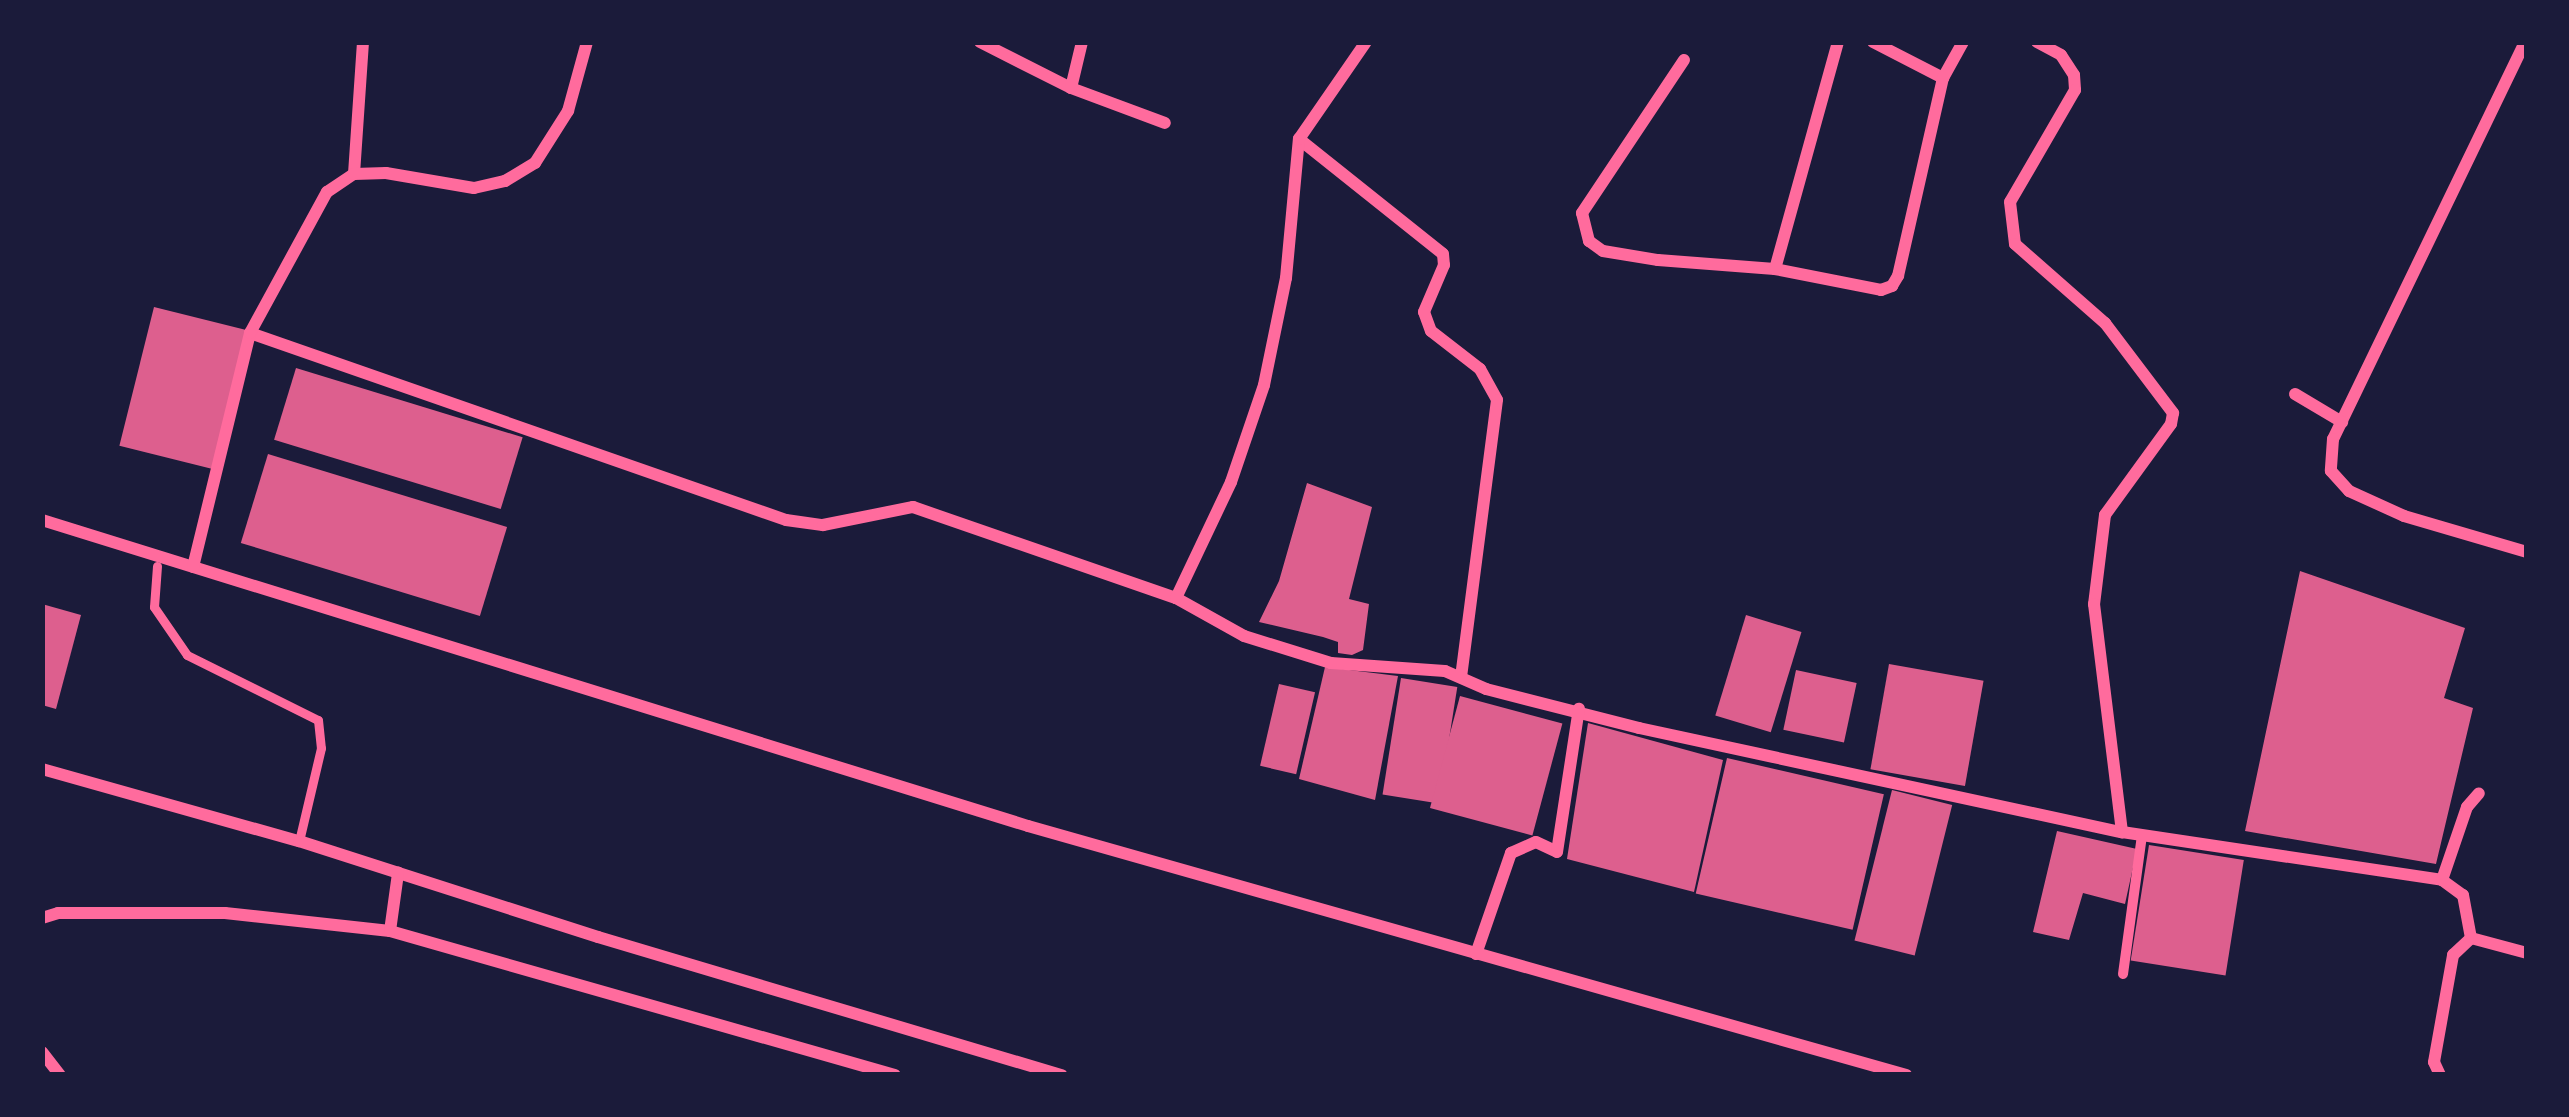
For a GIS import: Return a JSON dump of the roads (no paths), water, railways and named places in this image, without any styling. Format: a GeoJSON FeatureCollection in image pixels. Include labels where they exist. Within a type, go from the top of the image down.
{"type":"FeatureCollection","features":[{"type":"Feature","properties":{"kind":"street"},"geometry":{"type":"LineString","coordinates":[[354,174],[363,42]]}},
{"type":"Feature","properties":{"kind":"street"},"geometry":{"type":"LineString","coordinates":[[194,567],[250,332],[327,192],[354,174],[386,173],[474,188],[505,181],[535,163],[568,111],[587,42]]}},
{"type":"Feature","properties":{"kind":"street"},"geometry":{"type":"LineString","coordinates":[[980,42],[1071,88],[1165,123]]}},
{"type":"Feature","properties":{"kind":"street"},"geometry":{"type":"LineString","coordinates":[[1071,88],[1082,42]]}},
{"type":"Feature","properties":{"kind":"street"},"geometry":{"type":"LineString","coordinates":[[1176,598],[1231,482],[1264,385],[1286,278],[1299,139],[1366,42]]}},
{"type":"Feature","properties":{"kind":"street"},"geometry":{"type":"LineString","coordinates":[[1775,269],[1838,42]]}},
{"type":"Feature","properties":{"kind":"street"},"geometry":{"type":"LineString","coordinates":[[1874,42],[1943,78]]}},
{"type":"Feature","properties":{"kind":"street"},"geometry":{"type":"LineString","coordinates":[[1684,60],[1582,213],[1583,229],[1603,251],[1679,264],[1775,269],[1880,290],[1892,286],[1943,78],[1964,42]]}},
{"type":"Feature","properties":{"kind":"street"},"geometry":{"type":"LineString","coordinates":[[2037,42],[2061,55],[2074,75],[2075,90],[2010,202],[2009,230],[2024,253],[2105,322],[2173,413],[2171,424],[2104,515],[2094,604],[2122,832]]}},
{"type":"Feature","properties":{"kind":"street"},"geometry":{"type":"LineString","coordinates":[[2525,42],[2333,439],[2331,471],[2349,491],[2404,516],[2527,552]]}},
{"type":"Feature","properties":{"kind":"street"},"geometry":{"type":"LineString","coordinates":[[1299,139],[1443,254],[1444,265],[1424,312],[1432,331],[1480,369],[1497,400],[1461,676]]}},
{"type":"Feature","properties":{"kind":"street"},"geometry":{"type":"LineString","coordinates":[[250,332],[786,520],[823,525],[889,507],[913,507],[1176,598],[1244,636],[1331,663],[1461,676],[1486,688],[1640,728],[2122,832],[2443,880],[2463,895],[2471,938]]}},
{"type":"Feature","properties":{"kind":"street"},"geometry":{"type":"LineString","coordinates":[[2295,394],[2342,422]]}},
{"type":"Feature","properties":{"kind":"street"},"geometry":{"type":"LineString","coordinates":[[42,520],[622,703],[1906,1075]]}},
{"type":"Feature","properties":{"kind":"street"},"geometry":{"type":"LineString","coordinates":[[1476,954],[1511,854],[1536,842],[1557,852],[1579,710]]}},
{"type":"Feature","properties":{"kind":"street"},"geometry":{"type":"LineString","coordinates":[[42,769],[299,841],[1062,1075]]}},
{"type":"Feature","properties":{"kind":"street"},"geometry":{"type":"LineString","coordinates":[[2443,880],[2467,807],[2479,793]]}},
{"type":"Feature","properties":{"kind":"street"},"geometry":{"type":"LineString","coordinates":[[2122,974],[2142,835]]}},
{"type":"Feature","properties":{"kind":"street"},"geometry":{"type":"LineString","coordinates":[[390,931],[398,874]]}},
{"type":"Feature","properties":{"kind":"street"},"geometry":{"type":"LineString","coordinates":[[42,918],[58,913],[225,913],[390,931],[895,1075]]}},
{"type":"Feature","properties":{"kind":"street"},"geometry":{"type":"LineString","coordinates":[[2471,938],[2527,953]]}},
{"type":"Feature","properties":{"kind":"street"},"geometry":{"type":"LineString","coordinates":[[2440,1075],[2434,1061],[2453,955],[2471,938]]}},
{"type":"Feature","properties":{"kind":"street"},"geometry":{"type":"LineString","coordinates":[[42,1052],[61,1075]]}},
{"type":"Feature","properties":{"kind":"lane"},"geometry":{"type":"LineString","coordinates":[[157,566],[154,607],[187,655],[318,720],[321,748],[299,841]]}}]}
